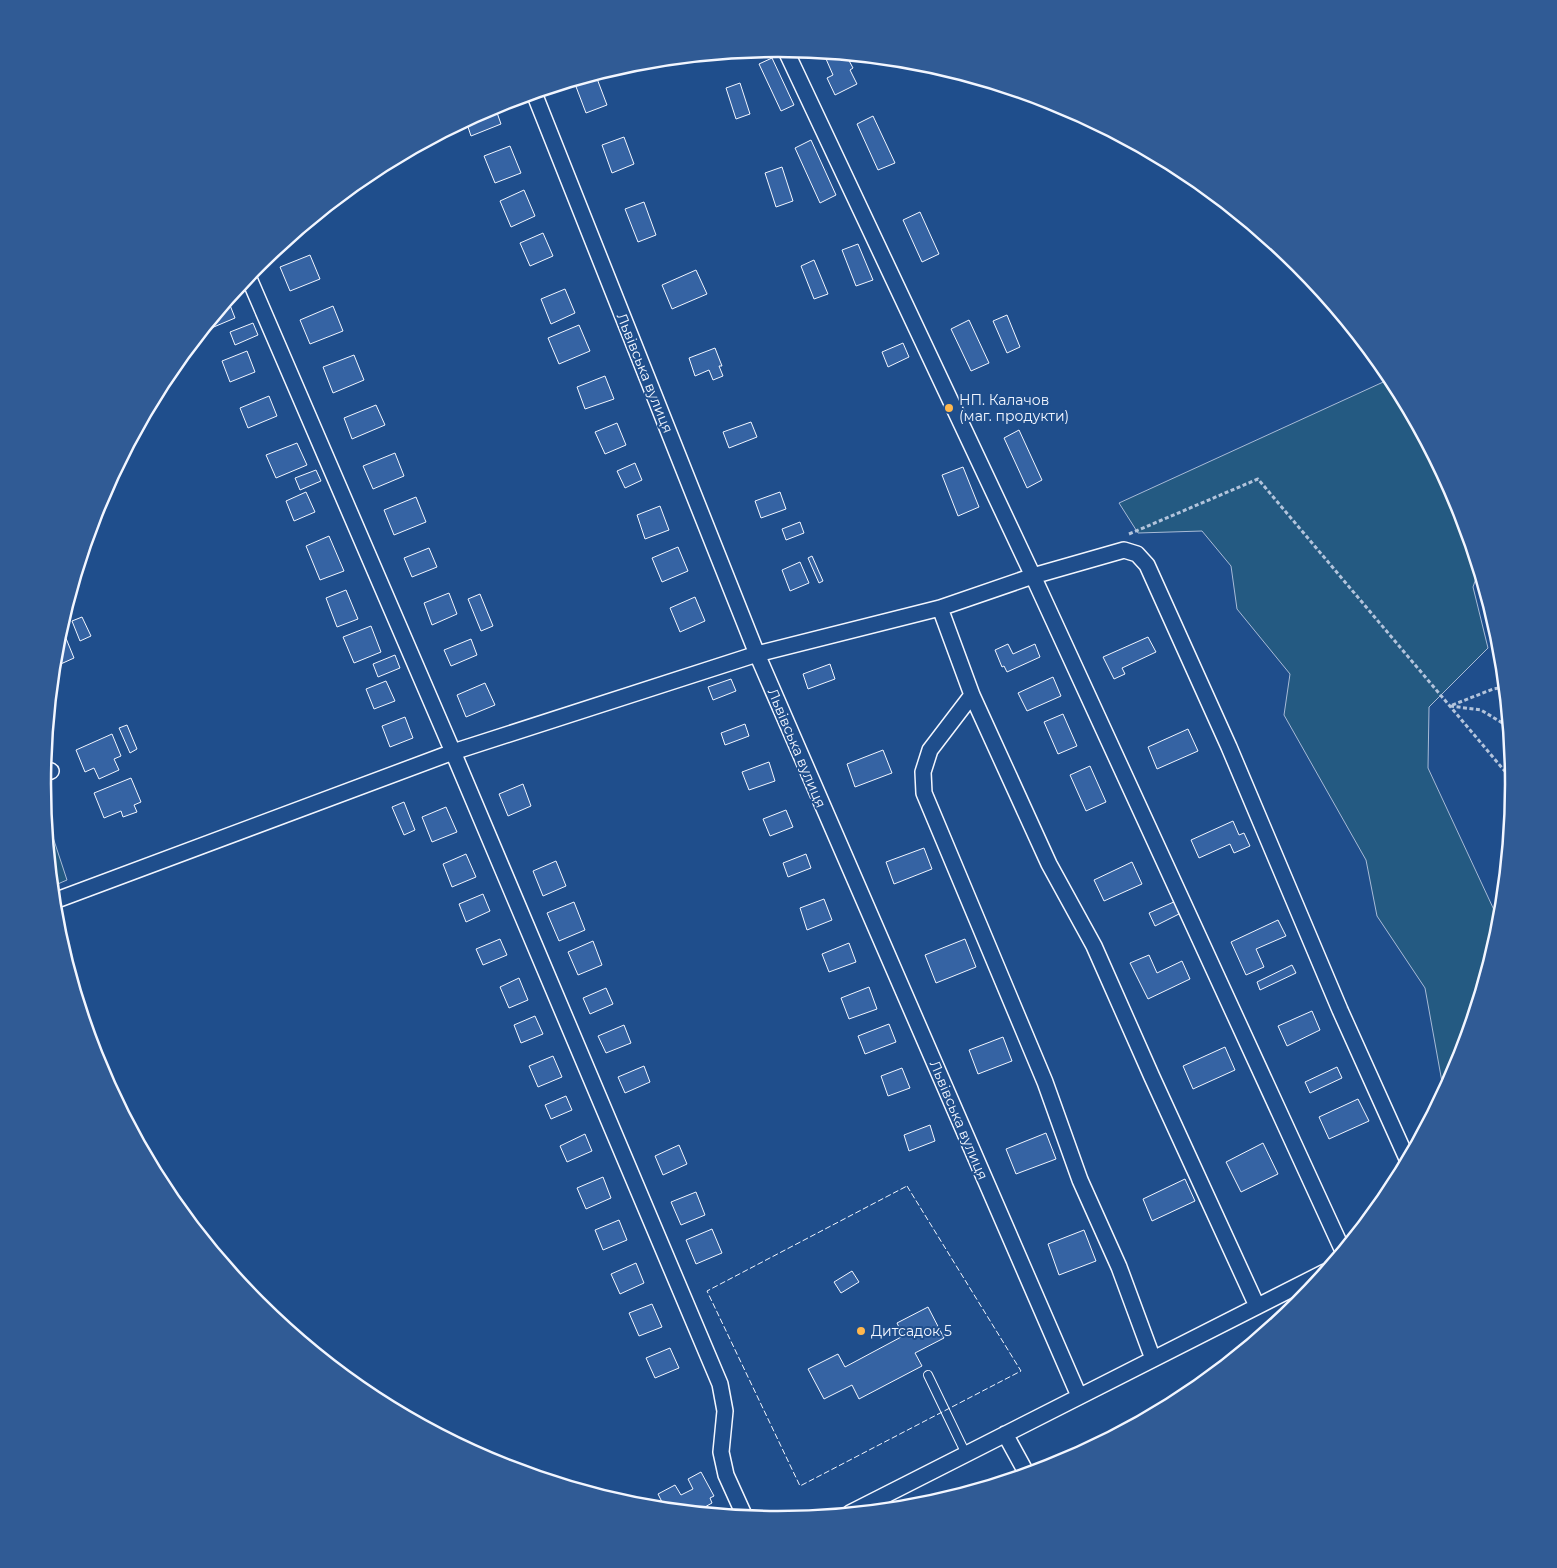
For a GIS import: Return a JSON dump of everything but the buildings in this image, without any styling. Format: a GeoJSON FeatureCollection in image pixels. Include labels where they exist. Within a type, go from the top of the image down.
{"type":"FeatureCollection","features":[{"type":"Feature","properties":{"kind":"street"},"geometry":{"type":"LineString","coordinates":[[789,57],[1033,576],[1340,1245]]}},
{"type":"Feature","properties":{"kind":"street","name":"Львівська вулиця"},"geometry":{"type":"LineString","coordinates":[[536,98],[756,654],[1079,1396]]}},
{"type":"Feature","properties":{"kind":"street"},"geometry":{"type":"LineString","coordinates":[[251,284],[453,752],[720,1384],[725,1411],[721,1452],[726,1475],[742,1510]]}},
{"type":"Feature","properties":{"kind":"street"},"geometry":{"type":"LineString","coordinates":[[60,898],[453,752],[756,654],[940,608],[1033,576],[1124,550],[1137,554],[1147,565],[1229,747],[1340,1010],[1405,1153]]}},
{"type":"Feature","properties":{"kind":"street"},"geometry":{"type":"LineString","coordinates":[[940,608],[972,695],[1049,864],[1094,946],[1257,1306]]}},
{"type":"Feature","properties":{"kind":"street"},"geometry":{"type":"LineString","coordinates":[[972,695],[930,750],[923,772],[924,793],[1045,1082],[1080,1180],[1119,1268],[1153,1359]]}},
{"type":"Feature","properties":{"kind":"street"},"geometry":{"type":"LineString","coordinates":[[864,1506],[1310,1280]]}},
{"type":"Feature","properties":{"kind":"street"},"geometry":{"type":"LineString","coordinates":[[1005,1434],[1024,1468]]}},
{"type":"Feature","properties":{"kind":"lane"},"geometry":{"type":"LineString","coordinates":[[928,1375],[966,1454]]}},
{"type":"Feature","properties":{"kind":"path"},"geometry":{"type":"LineString","coordinates":[[1123,537],[1258,479],[1505,772]]}},
{"type":"Feature","properties":{"kind":"path"},"geometry":{"type":"LineString","coordinates":[[1450,706],[1500,688]]}},
{"type":"Feature","properties":{"kind":"path"},"geometry":{"type":"LineString","coordinates":[[1450,706],[1481,710],[1503,723]]}},
{"type":"Feature","properties":{"kind":"shaded area"},"geometry":{"type":"Polygon","coordinates":[[[1384,382],[1408,420],[1431,462],[1467,550],[1476,579],[1473,587],[1488,648],[1429,707],[1428,768],[1495,911],[1481,972],[1467,1018],[1442,1081],[1425,988],[1377,916],[1366,860],[1284,715],[1290,674],[1237,609],[1231,566],[1202,531],[1138,533],[1119,503],[1384,382]]]}},
{"type":"Feature","properties":{"kind":"shaded area"},"geometry":{"type":"Polygon","coordinates":[[[54,839],[67,880],[58,884],[54,839]]]}},
{"type":"Feature","properties":{"kind":"fence"},"geometry":{"type":"LineString","coordinates":[[907,1186],[1021,1371],[800,1486],[707,1291],[907,1186]]}},
{"type":"Feature","properties":{"kind":"place","name":"НП. Калачов (маг. продукти)"},"geometry":{"type":"Point","coordinates":[949,408]}},
{"type":"Feature","properties":{"kind":"place","name":"Дитсадок 5"},"geometry":{"type":"Point","coordinates":[861,1331]}}]}
